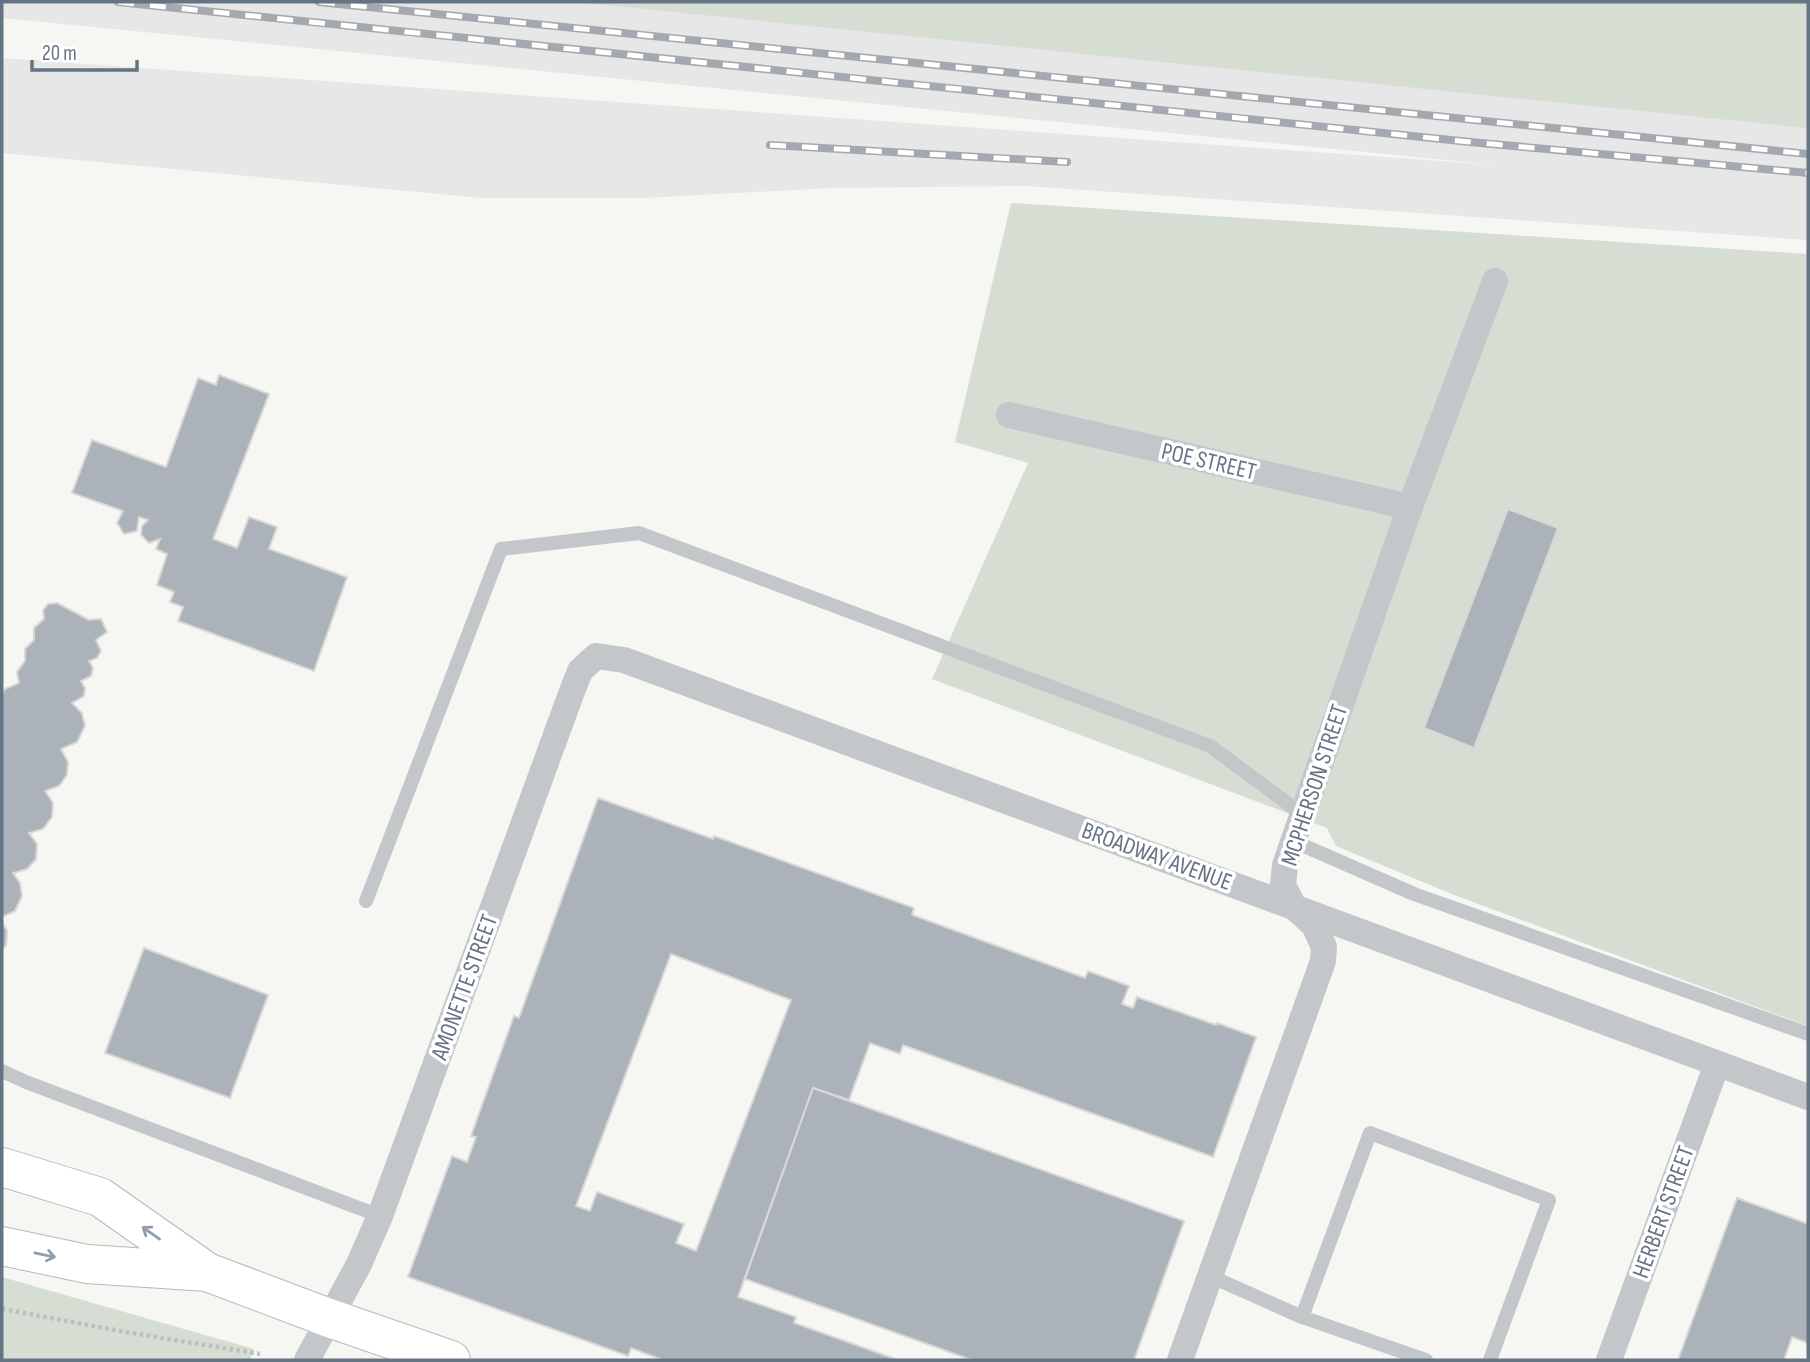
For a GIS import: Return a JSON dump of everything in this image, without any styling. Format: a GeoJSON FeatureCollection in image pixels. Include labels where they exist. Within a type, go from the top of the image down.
{"type":"FeatureCollection","features":[{"type":"Feature","properties":{"kind":"main road"},"geometry":{"type":"LineString","coordinates":[[2,1167],[100,1197],[207,1272],[451,1360]]}},
{"type":"Feature","properties":{"kind":"main road"},"geometry":{"type":"LineString","coordinates":[[2,1246],[88,1264],[207,1272]]}},
{"type":"Feature","properties":{"kind":"street","name":"MCPHERSON STREET"},"geometry":{"type":"LineString","coordinates":[[1180,1360],[1323,961],[1324,947],[1314,925],[1294,907],[1283,885],[1285,865],[1410,507],[1495,281]]}},
{"type":"Feature","properties":{"kind":"street","name":"POE STREET"},"geometry":{"type":"LineString","coordinates":[[1009,415],[1410,507]]}},
{"type":"Feature","properties":{"kind":"street","name":"BROADWAY AVENUE"},"geometry":{"type":"LineString","coordinates":[[596,656],[624,660],[1808,1097]]}},
{"type":"Feature","properties":{"kind":"street","name":"AMONETTE STREET"},"geometry":{"type":"LineString","coordinates":[[307,1360],[359,1264],[380,1216],[580,670],[596,656]]}},
{"type":"Feature","properties":{"kind":"street","name":"HERBERT STREET"},"geometry":{"type":"LineString","coordinates":[[1609,1360],[1717,1064]]}},
{"type":"Feature","properties":{"kind":"lane"},"geometry":{"type":"LineString","coordinates":[[366,901],[501,549],[639,533],[1210,746],[1301,814]]}},
{"type":"Feature","properties":{"kind":"lane"},"geometry":{"type":"LineString","coordinates":[[1293,841],[1414,894],[1808,1034]]}},
{"type":"Feature","properties":{"kind":"lane"},"geometry":{"type":"LineString","coordinates":[[2,1071],[380,1216]]}},
{"type":"Feature","properties":{"kind":"lane"},"geometry":{"type":"LineString","coordinates":[[1302,1317],[1370,1133],[1549,1199],[1490,1360]]}},
{"type":"Feature","properties":{"kind":"lane"},"geometry":{"type":"LineString","coordinates":[[1210,1276],[1302,1317],[1426,1360]]}},
{"type":"Feature","properties":{"kind":"path"},"geometry":{"type":"LineString","coordinates":[[2,1309],[260,1354]]}},
{"type":"Feature","properties":{"kind":"shaded area"},"geometry":{"type":"Polygon","coordinates":[[[2,2],[1632,2],[1808,23],[1808,240],[1026,186],[831,188],[643,198],[482,198],[2,153],[2,58],[1497,165],[2,18],[2,2]]]}},
{"type":"Feature","properties":{"kind":"shaded area"},"geometry":{"type":"Polygon","coordinates":[[[576,2],[1808,2],[1808,128],[576,2]]]}},
{"type":"Feature","properties":{"kind":"shaded area"},"geometry":{"type":"Polygon","coordinates":[[[1011,203],[1808,254],[1808,1026],[1454,895],[1336,846],[1327,828],[932,679],[1028,463],[955,442],[1011,203]]]}},
{"type":"Feature","properties":{"kind":"shaded area"},"geometry":{"type":"Polygon","coordinates":[[[2,1277],[254,1349],[250,1360],[2,1360],[2,1277]]]}},
{"type":"Feature","properties":{"kind":"building"},"geometry":{"type":"Polygon","coordinates":[[[219,375],[269,394],[213,539],[237,548],[249,517],[277,527],[269,549],[347,577],[314,671],[178,621],[183,607],[170,602],[174,592],[157,585],[167,554],[156,549],[160,539],[149,543],[141,535],[142,526],[148,520],[139,517],[137,531],[124,534],[117,523],[123,511],[72,493],[92,440],[166,467],[198,378],[216,385],[219,375]]]}},
{"type":"Feature","properties":{"kind":"building"},"geometry":{"type":"Polygon","coordinates":[[[1508,509],[1558,528],[1474,748],[1424,728],[1508,509]]]}},
{"type":"Feature","properties":{"kind":"building"},"geometry":{"type":"Polygon","coordinates":[[[57,603],[89,620],[101,619],[107,632],[96,640],[101,651],[97,658],[89,661],[93,668],[91,676],[81,681],[85,688],[84,696],[72,703],[82,713],[85,726],[77,742],[61,749],[68,762],[67,775],[59,786],[45,791],[53,803],[52,817],[43,829],[29,833],[37,844],[36,859],[27,869],[13,873],[20,883],[22,896],[15,911],[2,917],[2,694],[5,689],[19,683],[17,672],[25,661],[25,649],[34,640],[34,628],[44,619],[43,610],[48,604],[57,603]]]}},
{"type":"Feature","properties":{"kind":"building"},"geometry":{"type":"Polygon","coordinates":[[[598,798],[713,839],[714,836],[914,908],[912,915],[1085,978],[1088,971],[1129,986],[1122,1004],[1133,1008],[1137,997],[1256,1037],[1213,1157],[903,1045],[900,1054],[870,1043],[849,1100],[813,1088],[738,1297],[796,1317],[794,1323],[898,1360],[663,1360],[631,1348],[628,1356],[408,1277],[452,1156],[467,1162],[476,1137],[471,1136],[514,1016],[519,1018],[598,798]],[[671,954],[576,1206],[590,1211],[597,1192],[684,1224],[676,1243],[696,1251],[791,1000],[671,954]]]}},
{"type":"Feature","properties":{"kind":"building"},"geometry":{"type":"Polygon","coordinates":[[[2,922],[7,931],[6,945],[2,950],[2,922]]]}},
{"type":"Feature","properties":{"kind":"building"},"geometry":{"type":"Polygon","coordinates":[[[144,948],[268,995],[230,1098],[105,1053],[144,948]]]}},
{"type":"Feature","properties":{"kind":"building"},"geometry":{"type":"Polygon","coordinates":[[[813,1088],[1184,1221],[1134,1360],[972,1360],[745,1279],[813,1088]]]}},
{"type":"Feature","properties":{"kind":"building"},"geometry":{"type":"Polygon","coordinates":[[[1737,1198],[1808,1224],[1808,1343],[1792,1337],[1784,1360],[1678,1360],[1737,1198]]]}},
{"type":"Feature","properties":{"kind":"railway"},"geometry":{"type":"LineString","coordinates":[[118,2],[1470,142],[1808,173]]}},
{"type":"Feature","properties":{"kind":"railway"},"geometry":{"type":"LineString","coordinates":[[319,2],[1808,154]]}},
{"type":"Feature","properties":{"kind":"railway"},"geometry":{"type":"LineString","coordinates":[[770,145],[1067,162]]}}]}
